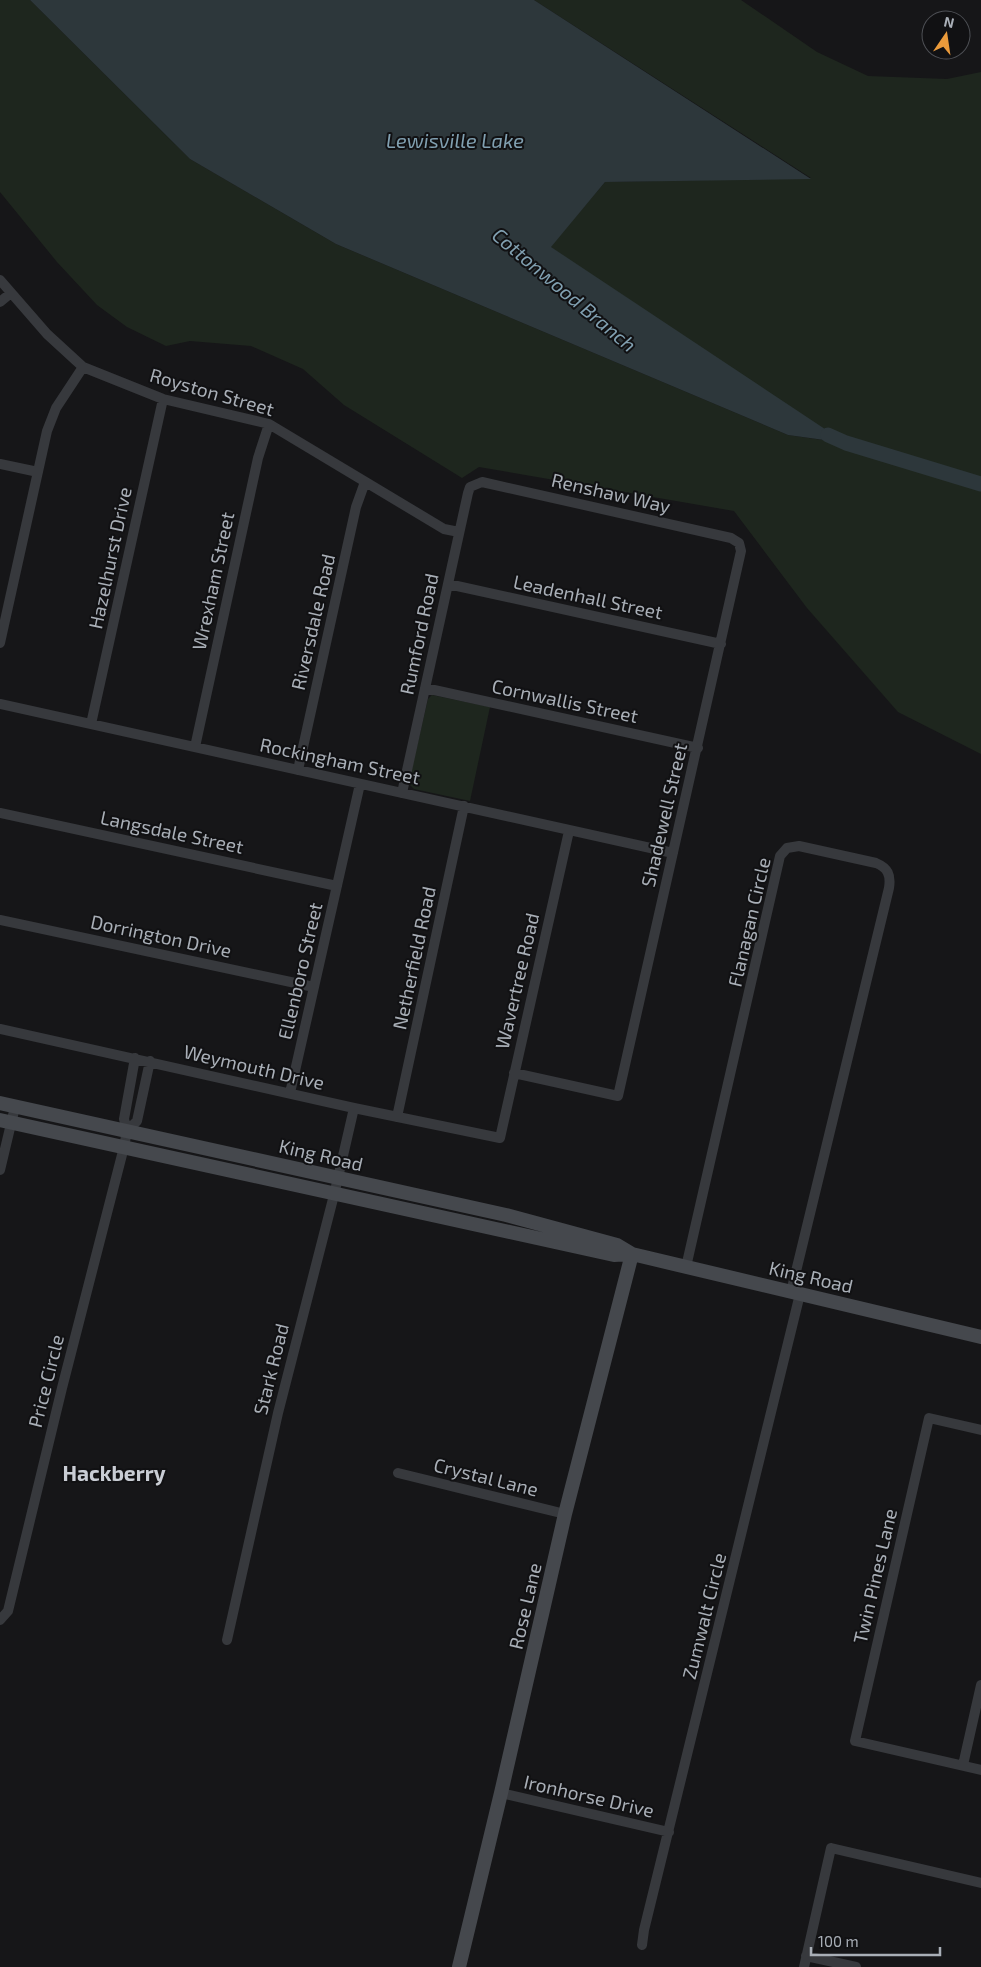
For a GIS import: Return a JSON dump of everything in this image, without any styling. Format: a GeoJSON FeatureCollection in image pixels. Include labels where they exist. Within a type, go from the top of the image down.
{"type":"FeatureCollection","features":[{"type":"Feature","properties":{"kind":"street","name":"Royston Street"},"geometry":{"type":"LineString","coordinates":[[0,280],[48,334],[83,367],[163,399],[269,424],[444,528],[459,532]]}},
{"type":"Feature","properties":{"kind":"street"},"geometry":{"type":"LineString","coordinates":[[0,302],[11,293]]}},
{"type":"Feature","properties":{"kind":"street"},"geometry":{"type":"LineString","coordinates":[[0,643],[47,431],[61,399],[83,367]]}},
{"type":"Feature","properties":{"kind":"street","name":"Hazelhurst Drive"},"geometry":{"type":"LineString","coordinates":[[91,724],[163,399]]}},
{"type":"Feature","properties":{"kind":"street","name":"Wrexham Street"},"geometry":{"type":"LineString","coordinates":[[195,747],[258,458],[269,424]]}},
{"type":"Feature","properties":{"kind":"street"},"geometry":{"type":"LineString","coordinates":[[0,464],[38,472]]}},
{"type":"Feature","properties":{"kind":"street","name":"Riversdale Road"},"geometry":{"type":"LineString","coordinates":[[298,770],[356,507],[365,482]]}},
{"type":"Feature","properties":{"kind":"street","name":"Renshaw Way"},"geometry":{"type":"LineString","coordinates":[[474,485],[482,482],[731,538],[739,543]]}},
{"type":"Feature","properties":{"kind":"street","name":"Rumford Road"},"geometry":{"type":"LineString","coordinates":[[402,793],[468,493],[470,487],[474,485]]}},
{"type":"Feature","properties":{"kind":"street","name":"Shadewell Street"},"geometry":{"type":"LineString","coordinates":[[514,1072],[618,1096],[721,644],[741,551],[739,543]]}},
{"type":"Feature","properties":{"kind":"street","name":"Leadenhall Street"},"geometry":{"type":"LineString","coordinates":[[448,584],[721,644]]}},
{"type":"Feature","properties":{"kind":"street","name":"Cornwallis Street"},"geometry":{"type":"LineString","coordinates":[[425,688],[698,748]]}},
{"type":"Feature","properties":{"kind":"street","name":"Rockingham Street"},"geometry":{"type":"LineString","coordinates":[[0,704],[673,853]]}},
{"type":"Feature","properties":{"kind":"street","name":"Ellenboro Street"},"geometry":{"type":"LineString","coordinates":[[290,1093],[360,784]]}},
{"type":"Feature","properties":{"kind":"street","name":"Netherfield Road"},"geometry":{"type":"LineString","coordinates":[[397,1117],[464,806]]}},
{"type":"Feature","properties":{"kind":"street","name":"Langsdale Street"},"geometry":{"type":"LineString","coordinates":[[0,813],[337,886]]}},
{"type":"Feature","properties":{"kind":"street","name":"Wavertree Road"},"geometry":{"type":"LineString","coordinates":[[500,1138],[569,831]]}},
{"type":"Feature","properties":{"kind":"street","name":"Flanagan Circle"},"geometry":{"type":"LineString","coordinates":[[686,1267],[780,856],[787,848],[799,846],[876,863],[887,870],[889,888],[795,1293]]}},
{"type":"Feature","properties":{"kind":"street","name":"Dorrington Drive"},"geometry":{"type":"LineString","coordinates":[[0,920],[314,987]]}},
{"type":"Feature","properties":{"kind":"street","name":"Weymouth Drive"},"geometry":{"type":"LineString","coordinates":[[0,1029],[354,1108],[500,1138]]}},
{"type":"Feature","properties":{"kind":"street","name":"Price Circle"},"geometry":{"type":"LineString","coordinates":[[0,1620],[8,1611],[62,1388],[124,1147],[126,1131],[124,1119],[135,1058]]}},
{"type":"Feature","properties":{"kind":"street"},"geometry":{"type":"LineString","coordinates":[[126,1131],[137,1121],[150,1061]]}},
{"type":"Feature","properties":{"kind":"street","name":"King Road"},"geometry":{"type":"LineString","coordinates":[[0,1104],[506,1215],[617,1245],[632,1254],[981,1337]]}},
{"type":"Feature","properties":{"kind":"street"},"geometry":{"type":"LineString","coordinates":[[0,1170],[6,1121],[15,1107]]}},
{"type":"Feature","properties":{"kind":"street","name":"Stark Road"},"geometry":{"type":"LineString","coordinates":[[227,1640],[278,1413],[354,1108]]}},
{"type":"Feature","properties":{"kind":"street","name":"King Road"},"geometry":{"type":"LineString","coordinates":[[6,1121],[614,1256],[632,1254]]}},
{"type":"Feature","properties":{"kind":"street"},"geometry":{"type":"LineString","coordinates":[[187,1162],[192,1146]]}},
{"type":"Feature","properties":{"kind":"street"},"geometry":{"type":"LineString","coordinates":[[438,1217],[441,1201]]}},
{"type":"Feature","properties":{"kind":"street","name":"Rose Lane"},"geometry":{"type":"LineString","coordinates":[[458,1967],[501,1793],[565,1514],[632,1254]]}},
{"type":"Feature","properties":{"kind":"street","name":"Zumwalt Circle"},"geometry":{"type":"LineString","coordinates":[[642,1946],[644,1930],[669,1832],[795,1293]]}},
{"type":"Feature","properties":{"kind":"street","name":"Twin Pines Lane"},"geometry":{"type":"LineString","coordinates":[[963,1766],[855,1741],[929,1418],[981,1430]]}},
{"type":"Feature","properties":{"kind":"street","name":"Crystal Lane"},"geometry":{"type":"LineString","coordinates":[[398,1473],[565,1514]]}},
{"type":"Feature","properties":{"kind":"street"},"geometry":{"type":"LineString","coordinates":[[981,1685],[963,1766],[981,1770]]}},
{"type":"Feature","properties":{"kind":"street","name":"Ironhorse Drive"},"geometry":{"type":"LineString","coordinates":[[501,1793],[669,1832]]}},
{"type":"Feature","properties":{"kind":"street"},"geometry":{"type":"LineString","coordinates":[[804,1967],[831,1848],[981,1883]]}},
{"type":"Feature","properties":{"kind":"street"},"geometry":{"type":"LineString","coordinates":[[806,1956],[856,1967]]}},
{"type":"Feature","properties":{"kind":"shaded area"},"geometry":{"type":"Polygon","coordinates":[[[0,0],[30,0],[190,159],[336,244],[788,435],[844,443],[550,247],[605,182],[811,178],[534,0],[741,0],[817,52],[868,76],[947,79],[981,72],[981,754],[898,712],[807,608],[734,511],[479,467],[462,478],[344,405],[303,369],[251,346],[190,341],[166,346],[127,327],[97,305],[57,262],[0,192],[0,0]]]}},
{"type":"Feature","properties":{"kind":"shaded area"},"geometry":{"type":"Polygon","coordinates":[[[432,695],[490,707],[470,801],[414,789],[410,785],[409,781],[428,699],[432,695]]]}},
{"type":"Feature","properties":{"kind":"water","name":"Lewisville Lake"},"geometry":{"type":"Polygon","coordinates":[[[30,0],[534,0],[811,179],[605,182],[551,247],[846,443],[788,435],[336,244],[190,159],[30,0]]]}},
{"type":"Feature","properties":{"kind":"waterway","name":"Cottonwood Branch"},"geometry":{"type":"LineString","coordinates":[[828,435],[846,443],[981,484]]}},
{"type":"Feature","properties":{"kind":"district","name":"Hackberry"},"geometry":{"type":"Point","coordinates":[114,1474]}}]}
